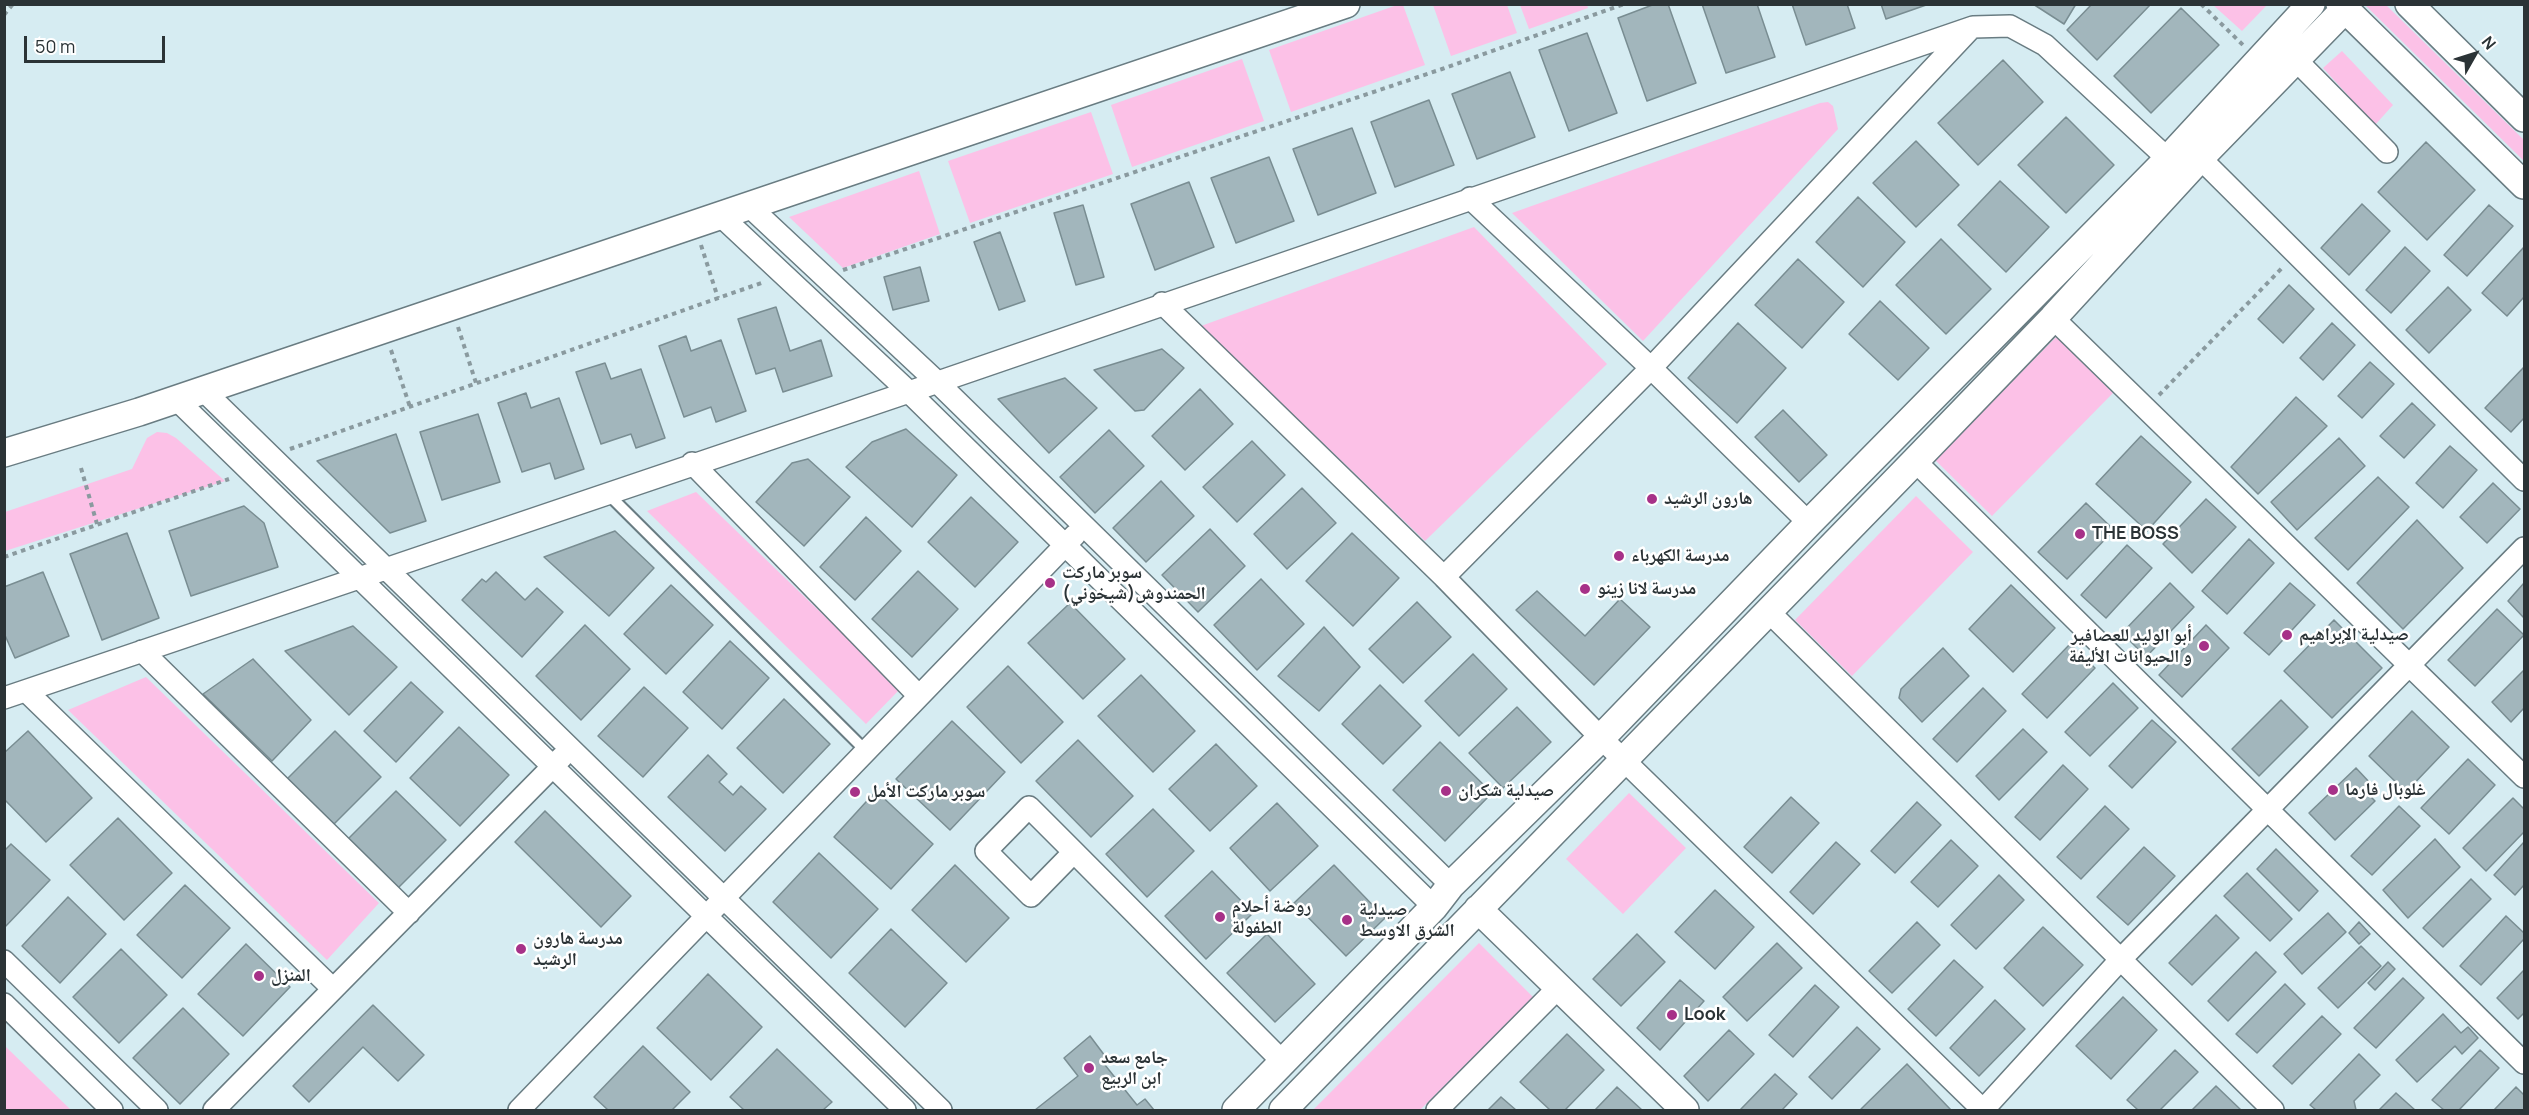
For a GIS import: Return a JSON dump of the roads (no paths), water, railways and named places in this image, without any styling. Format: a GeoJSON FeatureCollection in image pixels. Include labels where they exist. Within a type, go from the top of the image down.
{"type":"FeatureCollection","features":[{"type":"Feature","properties":{"kind":"street"},"geometry":{"type":"LineString","coordinates":[[4,453],[203,390],[1346,4]]}},
{"type":"Feature","properties":{"kind":"street"},"geometry":{"type":"LineString","coordinates":[[1236,1110],[1434,907],[1452,885],[1601,738],[1809,523],[2168,159],[2311,4]]}},
{"type":"Feature","properties":{"kind":"street"},"geometry":{"type":"LineString","coordinates":[[2409,4],[2524,118]]}},
{"type":"Feature","properties":{"kind":"street"},"geometry":{"type":"LineString","coordinates":[[1283,1110],[2053,318],[2343,7],[2524,184]]}},
{"type":"Feature","properties":{"kind":"street"},"geometry":{"type":"LineString","coordinates":[[4,698],[692,463],[909,392],[1162,303],[1973,27],[2010,26],[2045,45],[2168,159],[2200,158],[2524,480]]}},
{"type":"Feature","properties":{"kind":"street"},"geometry":{"type":"LineString","coordinates":[[1444,577],[1652,369],[1973,27]]}},
{"type":"Feature","properties":{"kind":"street"},"geometry":{"type":"LineString","coordinates":[[2296,60],[2387,152]]}},
{"type":"Feature","properties":{"kind":"street"},"geometry":{"type":"LineString","coordinates":[[1470,198],[1652,369],[1809,523]]}},
{"type":"Feature","properties":{"kind":"street"},"geometry":{"type":"LineString","coordinates":[[749,206],[936,381],[1452,885]]}},
{"type":"Feature","properties":{"kind":"street"},"geometry":{"type":"LineString","coordinates":[[721,216],[909,392],[1434,907]]}},
{"type":"Feature","properties":{"kind":"street"},"geometry":{"type":"LineString","coordinates":[[1162,303],[1444,577],[1601,738],[1983,1110],[2120,960],[2524,548]]}},
{"type":"Feature","properties":{"kind":"street"},"geometry":{"type":"LineString","coordinates":[[2053,318],[2524,777]]}},
{"type":"Feature","properties":{"kind":"street"},"geometry":{"type":"LineString","coordinates":[[203,390],[941,1110]]}},
{"type":"Feature","properties":{"kind":"street"},"geometry":{"type":"LineString","coordinates":[[176,399],[905,1110]]}},
{"type":"Feature","properties":{"kind":"street"},"geometry":{"type":"LineString","coordinates":[[1915,461],[2524,1063]]}},
{"type":"Feature","properties":{"kind":"street"},"geometry":{"type":"LineString","coordinates":[[692,463],[919,696]]}},
{"type":"Feature","properties":{"kind":"street"},"geometry":{"type":"LineString","coordinates":[[519,1110],[1084,526]]}},
{"type":"Feature","properties":{"kind":"street"},"geometry":{"type":"LineString","coordinates":[[1769,612],[2273,1110]]}},
{"type":"Feature","properties":{"kind":"street"},"geometry":{"type":"LineString","coordinates":[[142,651],[409,913]]}},
{"type":"Feature","properties":{"kind":"street"},"geometry":{"type":"LineString","coordinates":[[26,691],[333,990]]}},
{"type":"Feature","properties":{"kind":"street"},"geometry":{"type":"LineString","coordinates":[[214,1110],[570,748]]}},
{"type":"Feature","properties":{"kind":"street"},"geometry":{"type":"LineString","coordinates":[[1074,852],[1283,1062]]}},
{"type":"Feature","properties":{"kind":"street"},"geometry":{"type":"LineString","coordinates":[[1478,909],[1685,1110]]}},
{"type":"Feature","properties":{"kind":"street"},"geometry":{"type":"LineString","coordinates":[[4,961],[157,1110]]}},
{"type":"Feature","properties":{"kind":"street"},"geometry":{"type":"LineString","coordinates":[[1437,1110],[1558,988]]}},
{"type":"Feature","properties":{"kind":"street"},"geometry":{"type":"LineString","coordinates":[[4,1005],[112,1110]]}},
{"type":"Feature","properties":{"kind":"lane"},"geometry":{"type":"LineString","coordinates":[[606,493],[866,751]]}},
{"type":"Feature","properties":{"kind":"place","name":"هارون الرشيد"},"geometry":{"type":"Point","coordinates":[1652,499]}},
{"type":"Feature","properties":{"kind":"place","name":"THE BOSS"},"geometry":{"type":"Point","coordinates":[2080,534]}},
{"type":"Feature","properties":{"kind":"place","name":"مدرسة الكهرباء"},"geometry":{"type":"Point","coordinates":[1619,556]}},
{"type":"Feature","properties":{"kind":"place","name":"سوبر ماركت الحمندوش(شيخوني)"},"geometry":{"type":"Point","coordinates":[1050,583]}},
{"type":"Feature","properties":{"kind":"place","name":"مدرسة لانا زينو"},"geometry":{"type":"Point","coordinates":[1585,589]}},
{"type":"Feature","properties":{"kind":"place","name":"صيدلية الإبراهيم"},"geometry":{"type":"Point","coordinates":[2287,635]}},
{"type":"Feature","properties":{"kind":"place","name":"أبو الوليد للعصافير و الحيوانات الأليفة"},"geometry":{"type":"Point","coordinates":[2204,646]}},
{"type":"Feature","properties":{"kind":"place","name":"غلوبال فارما"},"geometry":{"type":"Point","coordinates":[2333,790]}},
{"type":"Feature","properties":{"kind":"place","name":"صيدلية شكران"},"geometry":{"type":"Point","coordinates":[1446,791]}},
{"type":"Feature","properties":{"kind":"place","name":"سوبر ماركت الأمل"},"geometry":{"type":"Point","coordinates":[855,792]}},
{"type":"Feature","properties":{"kind":"place","name":"روضة أحلام الطفولة"},"geometry":{"type":"Point","coordinates":[1220,917]}},
{"type":"Feature","properties":{"kind":"place","name":"صيدلية الشرق الاوسط"},"geometry":{"type":"Point","coordinates":[1347,920]}},
{"type":"Feature","properties":{"kind":"place","name":"مدرسة هارون الرشيد"},"geometry":{"type":"Point","coordinates":[521,949]}},
{"type":"Feature","properties":{"kind":"place","name":"المنزل"},"geometry":{"type":"Point","coordinates":[259,976]}},
{"type":"Feature","properties":{"kind":"place","name":"Look"},"geometry":{"type":"Point","coordinates":[1672,1015]}},
{"type":"Feature","properties":{"kind":"place","name":"جامع سعد ابن الربيع"},"geometry":{"type":"Point","coordinates":[1089,1068]}}]}
